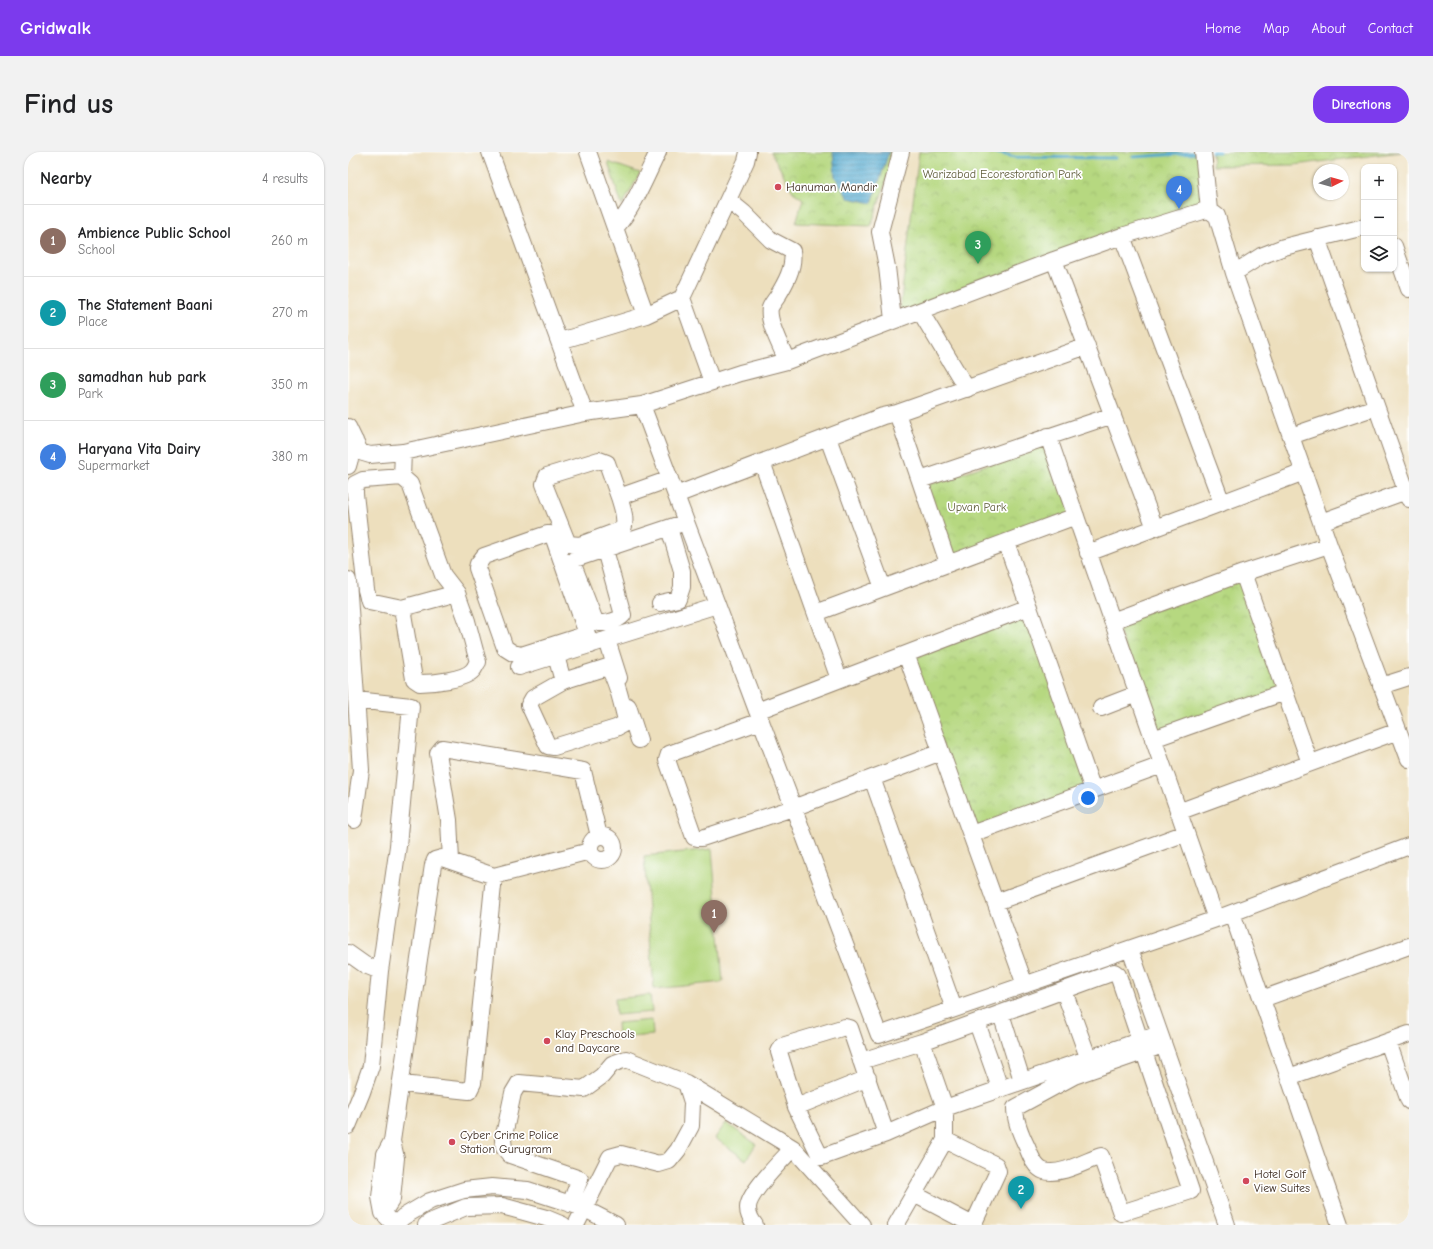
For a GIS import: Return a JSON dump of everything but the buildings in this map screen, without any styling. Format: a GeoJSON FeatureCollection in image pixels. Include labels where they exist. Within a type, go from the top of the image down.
{"type":"FeatureCollection","features":[{"type":"Feature","properties":{"kind":"street"},"geometry":{"type":"LineString","coordinates":[[490,152],[586,413]]}},
{"type":"Feature","properties":{"kind":"street"},"geometry":{"type":"LineString","coordinates":[[588,152],[646,315]]}},
{"type":"Feature","properties":{"kind":"street"},"geometry":{"type":"LineString","coordinates":[[615,228],[621,222],[658,152]]}},
{"type":"Feature","properties":{"kind":"street"},"geometry":{"type":"LineString","coordinates":[[560,341],[646,315],[682,298],[746,161],[748,152]]}},
{"type":"Feature","properties":{"kind":"street"},"geometry":{"type":"LineString","coordinates":[[893,320],[887,267],[880,232],[901,152]]}},
{"type":"Feature","properties":{"kind":"street"},"geometry":{"type":"LineString","coordinates":[[1204,152],[1209,210]]}},
{"type":"Feature","properties":{"kind":"street"},"geometry":{"type":"LineString","coordinates":[[728,200],[744,213],[771,240],[792,251],[793,266],[770,308],[771,322],[787,361]]}},
{"type":"Feature","properties":{"kind":"street"},"geometry":{"type":"LineString","coordinates":[[351,434],[360,452],[370,455],[402,452],[586,413],[642,405],[740,373],[787,361],[1054,260],[1122,236],[1209,210],[1217,216],[1234,273],[1329,545],[1409,759]]}},
{"type":"Feature","properties":{"kind":"street"},"geometry":{"type":"LineString","coordinates":[[1234,273],[1261,256],[1284,247],[1361,227]]}},
{"type":"Feature","properties":{"kind":"street"},"geometry":{"type":"LineString","coordinates":[[1122,236],[1222,503]]}},
{"type":"Feature","properties":{"kind":"street"},"geometry":{"type":"LineString","coordinates":[[1317,238],[1408,494],[1321,522]]}},
{"type":"Feature","properties":{"kind":"street"},"geometry":{"type":"LineString","coordinates":[[1397,255],[1409,289]]}},
{"type":"Feature","properties":{"kind":"street"},"geometry":{"type":"LineString","coordinates":[[1054,260],[1155,528]]}},
{"type":"Feature","properties":{"kind":"street"},"geometry":{"type":"LineString","coordinates":[[682,298],[712,382]]}},
{"type":"Feature","properties":{"kind":"street"},"geometry":{"type":"LineString","coordinates":[[920,311],[967,389]]}},
{"type":"Feature","properties":{"kind":"street"},"geometry":{"type":"LineString","coordinates":[[676,495],[883,416],[897,413],[967,389],[1087,346]]}},
{"type":"Feature","properties":{"kind":"street"},"geometry":{"type":"LineString","coordinates":[[642,405],[879,1035],[1216,919],[1409,846]]}},
{"type":"Feature","properties":{"kind":"street"},"geometry":{"type":"LineString","coordinates":[[1291,436],[1376,407]]}},
{"type":"Feature","properties":{"kind":"street"},"geometry":{"type":"LineString","coordinates":[[897,413],[948,563]]}},
{"type":"Feature","properties":{"kind":"street"},"geometry":{"type":"LineString","coordinates":[[920,480],[1112,415]]}},
{"type":"Feature","properties":{"kind":"street"},"geometry":{"type":"LineString","coordinates":[[349,460],[351,434]]}},
{"type":"Feature","properties":{"kind":"street"},"geometry":{"type":"LineString","coordinates":[[1048,436],[1216,919]]}},
{"type":"Feature","properties":{"kind":"street"},"geometry":{"type":"LineString","coordinates":[[828,438],[883,588]]}},
{"type":"Feature","properties":{"kind":"street"},"geometry":{"type":"LineString","coordinates":[[402,452],[402,477]]}},
{"type":"Feature","properties":{"kind":"street"},"geometry":{"type":"LineString","coordinates":[[599,460],[607,463],[619,497],[625,524],[623,529],[580,545],[568,544],[544,484],[547,476],[599,460]]}},
{"type":"Feature","properties":{"kind":"street"},"geometry":{"type":"LineString","coordinates":[[762,462],[839,679]]}},
{"type":"Feature","properties":{"kind":"street"},"geometry":{"type":"LineString","coordinates":[[1088,553],[1304,472]]}},
{"type":"Feature","properties":{"kind":"street"},"geometry":{"type":"LineString","coordinates":[[402,608],[414,679],[420,683],[435,682],[462,676],[473,671],[478,662],[467,621],[457,593],[443,575],[410,484],[402,477],[363,480],[355,484],[355,494],[366,590],[369,601],[402,608],[457,593]]}},
{"type":"Feature","properties":{"kind":"street"},"geometry":{"type":"LineString","coordinates":[[619,497],[670,479]]}},
{"type":"Feature","properties":{"kind":"street"},"geometry":{"type":"LineString","coordinates":[[816,613],[1076,516]]}},
{"type":"Feature","properties":{"kind":"street"},"geometry":{"type":"LineString","coordinates":[[605,550],[686,522]]}},
{"type":"Feature","properties":{"kind":"street"},"geometry":{"type":"LineString","coordinates":[[660,603],[678,599],[682,587],[682,571],[669,528]]}},
{"type":"Feature","properties":{"kind":"street"},"geometry":{"type":"LineString","coordinates":[[589,639],[553,536],[547,534],[484,556],[478,564],[477,568],[505,648],[521,655],[589,639],[607,640],[717,605]]}},
{"type":"Feature","properties":{"kind":"street"},"geometry":{"type":"LineString","coordinates":[[1006,542],[1093,790]]}},
{"type":"Feature","properties":{"kind":"street"},"geometry":{"type":"LineString","coordinates":[[1112,621],[1329,545]]}},
{"type":"Feature","properties":{"kind":"street"},"geometry":{"type":"LineString","coordinates":[[1243,574],[1310,763]]}},
{"type":"Feature","properties":{"kind":"street"},"geometry":{"type":"LineString","coordinates":[[348,580],[361,770],[354,820]]}},
{"type":"Feature","properties":{"kind":"street"},"geometry":{"type":"LineString","coordinates":[[942,752],[794,808],[702,838],[694,836],[667,760],[669,754],[759,716],[839,679],[1029,607]]}},
{"type":"Feature","properties":{"kind":"street"},"geometry":{"type":"LineString","coordinates":[[519,667],[556,656],[589,639]]}},
{"type":"Feature","properties":{"kind":"street"},"geometry":{"type":"LineString","coordinates":[[607,640],[639,740]]}},
{"type":"Feature","properties":{"kind":"street"},"geometry":{"type":"LineString","coordinates":[[906,654],[1025,985]]}},
{"type":"Feature","properties":{"kind":"street"},"geometry":{"type":"LineString","coordinates":[[556,656],[563,681]]}},
{"type":"Feature","properties":{"kind":"street"},"geometry":{"type":"LineString","coordinates":[[607,668],[610,670],[626,720],[625,723],[616,728],[554,748],[548,746],[528,705],[533,698],[563,681],[607,668]]}},
{"type":"Feature","properties":{"kind":"street"},"geometry":{"type":"LineString","coordinates":[[1381,686],[1409,677]]}},
{"type":"Feature","properties":{"kind":"street"},"geometry":{"type":"LineString","coordinates":[[1153,739],[1285,692]]}},
{"type":"Feature","properties":{"kind":"street"},"geometry":{"type":"LineString","coordinates":[[1101,708],[1138,694]]}},
{"type":"Feature","properties":{"kind":"street"},"geometry":{"type":"LineString","coordinates":[[348,1126],[371,1066],[380,971],[398,846],[411,706],[356,700]]}},
{"type":"Feature","properties":{"kind":"street"},"geometry":{"type":"LineString","coordinates":[[1178,812],[1398,731]]}},
{"type":"Feature","properties":{"kind":"street"},"geometry":{"type":"LineString","coordinates":[[451,861],[449,820],[438,753],[442,748],[583,771],[599,836]]}},
{"type":"Feature","properties":{"kind":"street"},"geometry":{"type":"LineString","coordinates":[[971,834],[1162,765]]}},
{"type":"Feature","properties":{"kind":"street"},"geometry":{"type":"LineString","coordinates":[[872,778],[954,1009]]}},
{"type":"Feature","properties":{"kind":"street"},"geometry":{"type":"LineString","coordinates":[[996,902],[1186,833]]}},
{"type":"Feature","properties":{"kind":"street"},"geometry":{"type":"LineString","coordinates":[[599,836],[607,837],[612,843],[612,854],[606,859],[598,859],[590,851],[593,840],[599,836]]}},
{"type":"Feature","properties":{"kind":"street"},"geometry":{"type":"LineString","coordinates":[[590,851],[494,876],[442,858],[435,860],[433,865],[402,1084],[392,1141],[385,1154],[380,1196],[383,1213],[395,1225],[403,1217],[430,1201],[464,1190],[492,1187],[528,1190],[577,1206],[616,1225]]}},
{"type":"Feature","properties":{"kind":"street"},"geometry":{"type":"LineString","coordinates":[[402,1084],[469,1091],[473,1083],[494,876]]}},
{"type":"Feature","properties":{"kind":"street"},"geometry":{"type":"LineString","coordinates":[[1232,913],[1340,1225]]}},
{"type":"Feature","properties":{"kind":"street"},"geometry":{"type":"LineString","coordinates":[[1262,999],[1409,946]]}},
{"type":"Feature","properties":{"kind":"street"},"geometry":{"type":"LineString","coordinates":[[1130,949],[1227,1225]]}},
{"type":"Feature","properties":{"kind":"street"},"geometry":{"type":"LineString","coordinates":[[348,952],[364,965],[380,971]]}},
{"type":"Feature","properties":{"kind":"street"},"geometry":{"type":"LineString","coordinates":[[861,1061],[922,1042],[1114,972],[1118,975],[1191,1191]]}},
{"type":"Feature","properties":{"kind":"street"},"geometry":{"type":"LineString","coordinates":[[1064,991],[1088,1057]]}},
{"type":"Feature","properties":{"kind":"street"},"geometry":{"type":"LineString","coordinates":[[978,1001],[980,1021],[1000,1088]]}},
{"type":"Feature","properties":{"kind":"street"},"geometry":{"type":"LineString","coordinates":[[1001,1014],[1022,1080]]}},
{"type":"Feature","properties":{"kind":"street"},"geometry":{"type":"LineString","coordinates":[[886,1134],[850,1028],[847,1027],[782,1046],[779,1052],[796,1107],[820,1156],[822,1157],[886,1134],[945,1108],[1088,1057],[1142,1046]]}},
{"type":"Feature","properties":{"kind":"street"},"geometry":{"type":"LineString","coordinates":[[1288,1076],[1409,1034]]}},
{"type":"Feature","properties":{"kind":"street"},"geometry":{"type":"LineString","coordinates":[[1161,1039],[1074,1076],[1015,1108],[1015,1115],[1022,1137],[1034,1162],[1044,1171],[1060,1171],[1101,1156],[1121,1213],[1212,1183]]}},
{"type":"Feature","properties":{"kind":"street"},"geometry":{"type":"LineString","coordinates":[[896,1225],[945,1140],[945,1108],[922,1042]]}},
{"type":"Feature","properties":{"kind":"street"},"geometry":{"type":"LineString","coordinates":[[1388,1042],[1409,1101]]}},
{"type":"Feature","properties":{"kind":"street"},"geometry":{"type":"LineString","coordinates":[[576,1225],[580,1179],[510,1155],[504,1148],[503,1140],[513,1094],[519,1083],[584,1089],[602,1076],[612,1064],[626,1059],[686,1083],[793,1148],[862,1225]]}},
{"type":"Feature","properties":{"kind":"street"},"geometry":{"type":"LineString","coordinates":[[796,1107],[868,1078]]}},
{"type":"Feature","properties":{"kind":"street"},"geometry":{"type":"LineString","coordinates":[[577,1206],[610,1157],[621,1154],[659,1164],[669,1161],[678,1150],[691,1126],[692,1102],[686,1083]]}},
{"type":"Feature","properties":{"kind":"street"},"geometry":{"type":"LineString","coordinates":[[914,1194],[973,1225],[998,1171],[998,1167],[996,1164],[945,1140]]}},
{"type":"Feature","properties":{"kind":"street"},"geometry":{"type":"LineString","coordinates":[[755,1225],[750,1218],[748,1207],[753,1194],[793,1148]]}},
{"type":"Feature","properties":{"kind":"street"},"geometry":{"type":"LineString","coordinates":[[426,1225],[466,1207],[502,1206],[546,1218],[563,1225]]}},
{"type":"Feature","properties":{"kind":"green space","name":"Warizabad Ecorestoration Park"},"geometry":{"type":"Polygon","coordinates":[[[771,152],[896,152],[871,226],[796,223],[803,199],[793,192],[771,152]]]}},
{"type":"Feature","properties":{"kind":"green space"},"geometry":{"type":"Polygon","coordinates":[[[919,152],[1203,152],[1203,211],[899,317],[919,152]]]}},
{"type":"Feature","properties":{"kind":"green space"},"geometry":{"type":"Polygon","coordinates":[[[1212,152],[1401,152],[1294,165],[1213,166],[1212,152]]]}},
{"type":"Feature","properties":{"kind":"green space"},"geometry":{"type":"Polygon","coordinates":[[[608,162],[640,173],[622,206],[608,162]]]}},
{"type":"Feature","properties":{"kind":"green space","name":"Upvan Park"},"geometry":{"type":"Polygon","coordinates":[[[1047,444],[1071,513],[950,557],[925,486],[1047,444]]]}},
{"type":"Feature","properties":{"kind":"green space"},"geometry":{"type":"Polygon","coordinates":[[[1241,578],[1280,691],[1155,736],[1117,623],[1241,578]]]}},
{"type":"Feature","properties":{"kind":"green space"},"geometry":{"type":"Polygon","coordinates":[[[1028,614],[1088,787],[973,829],[911,659],[1028,614]]]}},
{"type":"Feature","properties":{"kind":"green space"},"geometry":{"type":"Polygon","coordinates":[[[712,849],[723,982],[654,989],[644,856],[712,849]]]}},
{"type":"Feature","properties":{"kind":"green space"},"geometry":{"type":"Polygon","coordinates":[[[650,995],[652,1012],[616,1015],[615,999],[650,995]]]}},
{"type":"Feature","properties":{"kind":"green space"},"geometry":{"type":"Polygon","coordinates":[[[652,1020],[653,1035],[618,1038],[617,1023],[652,1020]]]}},
{"type":"Feature","properties":{"kind":"green space"},"geometry":{"type":"Polygon","coordinates":[[[726,1123],[756,1144],[746,1160],[715,1138],[726,1123]]]}},
{"type":"Feature","properties":{"kind":"water"},"geometry":{"type":"Polygon","coordinates":[[[833,152],[889,152],[872,203],[848,198],[835,177],[833,152]]]}},
{"type":"Feature","properties":{"kind":"waterway"},"geometry":{"type":"LineString","coordinates":[[993,152],[1015,157],[1116,158]]}},
{"type":"Feature","properties":{"kind":"waterway"},"geometry":{"type":"LineString","coordinates":[[1212,152],[1219,152]]}},
{"type":"Feature","properties":{"kind":"waterway"},"geometry":{"type":"LineString","coordinates":[[1133,157],[1195,153]]}},
{"type":"Feature","properties":{"kind":"place","name":"Hanuman Mandir"},"geometry":{"type":"Point","coordinates":[778,187]}},
{"type":"Feature","properties":{"kind":"place","name":"Haryana Vita Dairy"},"geometry":{"type":"Point","coordinates":[1179,209]}},
{"type":"Feature","properties":{"kind":"place","name":"samadhan hub park"},"geometry":{"type":"Point","coordinates":[978,264]}},
{"type":"Feature","properties":{"kind":"place","name":"Ambience Public School"},"geometry":{"type":"Point","coordinates":[714,933]}},
{"type":"Feature","properties":{"kind":"place","name":"Klay Preschools and Daycare"},"geometry":{"type":"Point","coordinates":[547,1041]}},
{"type":"Feature","properties":{"kind":"place","name":"Cyber Crime Police Station Gurugram"},"geometry":{"type":"Point","coordinates":[452,1142]}},
{"type":"Feature","properties":{"kind":"place","name":"Hotel Golf View Suites"},"geometry":{"type":"Point","coordinates":[1246,1181]}},
{"type":"Feature","properties":{"kind":"place","name":"The Statement Baani"},"geometry":{"type":"Point","coordinates":[1021,1209]}}]}
